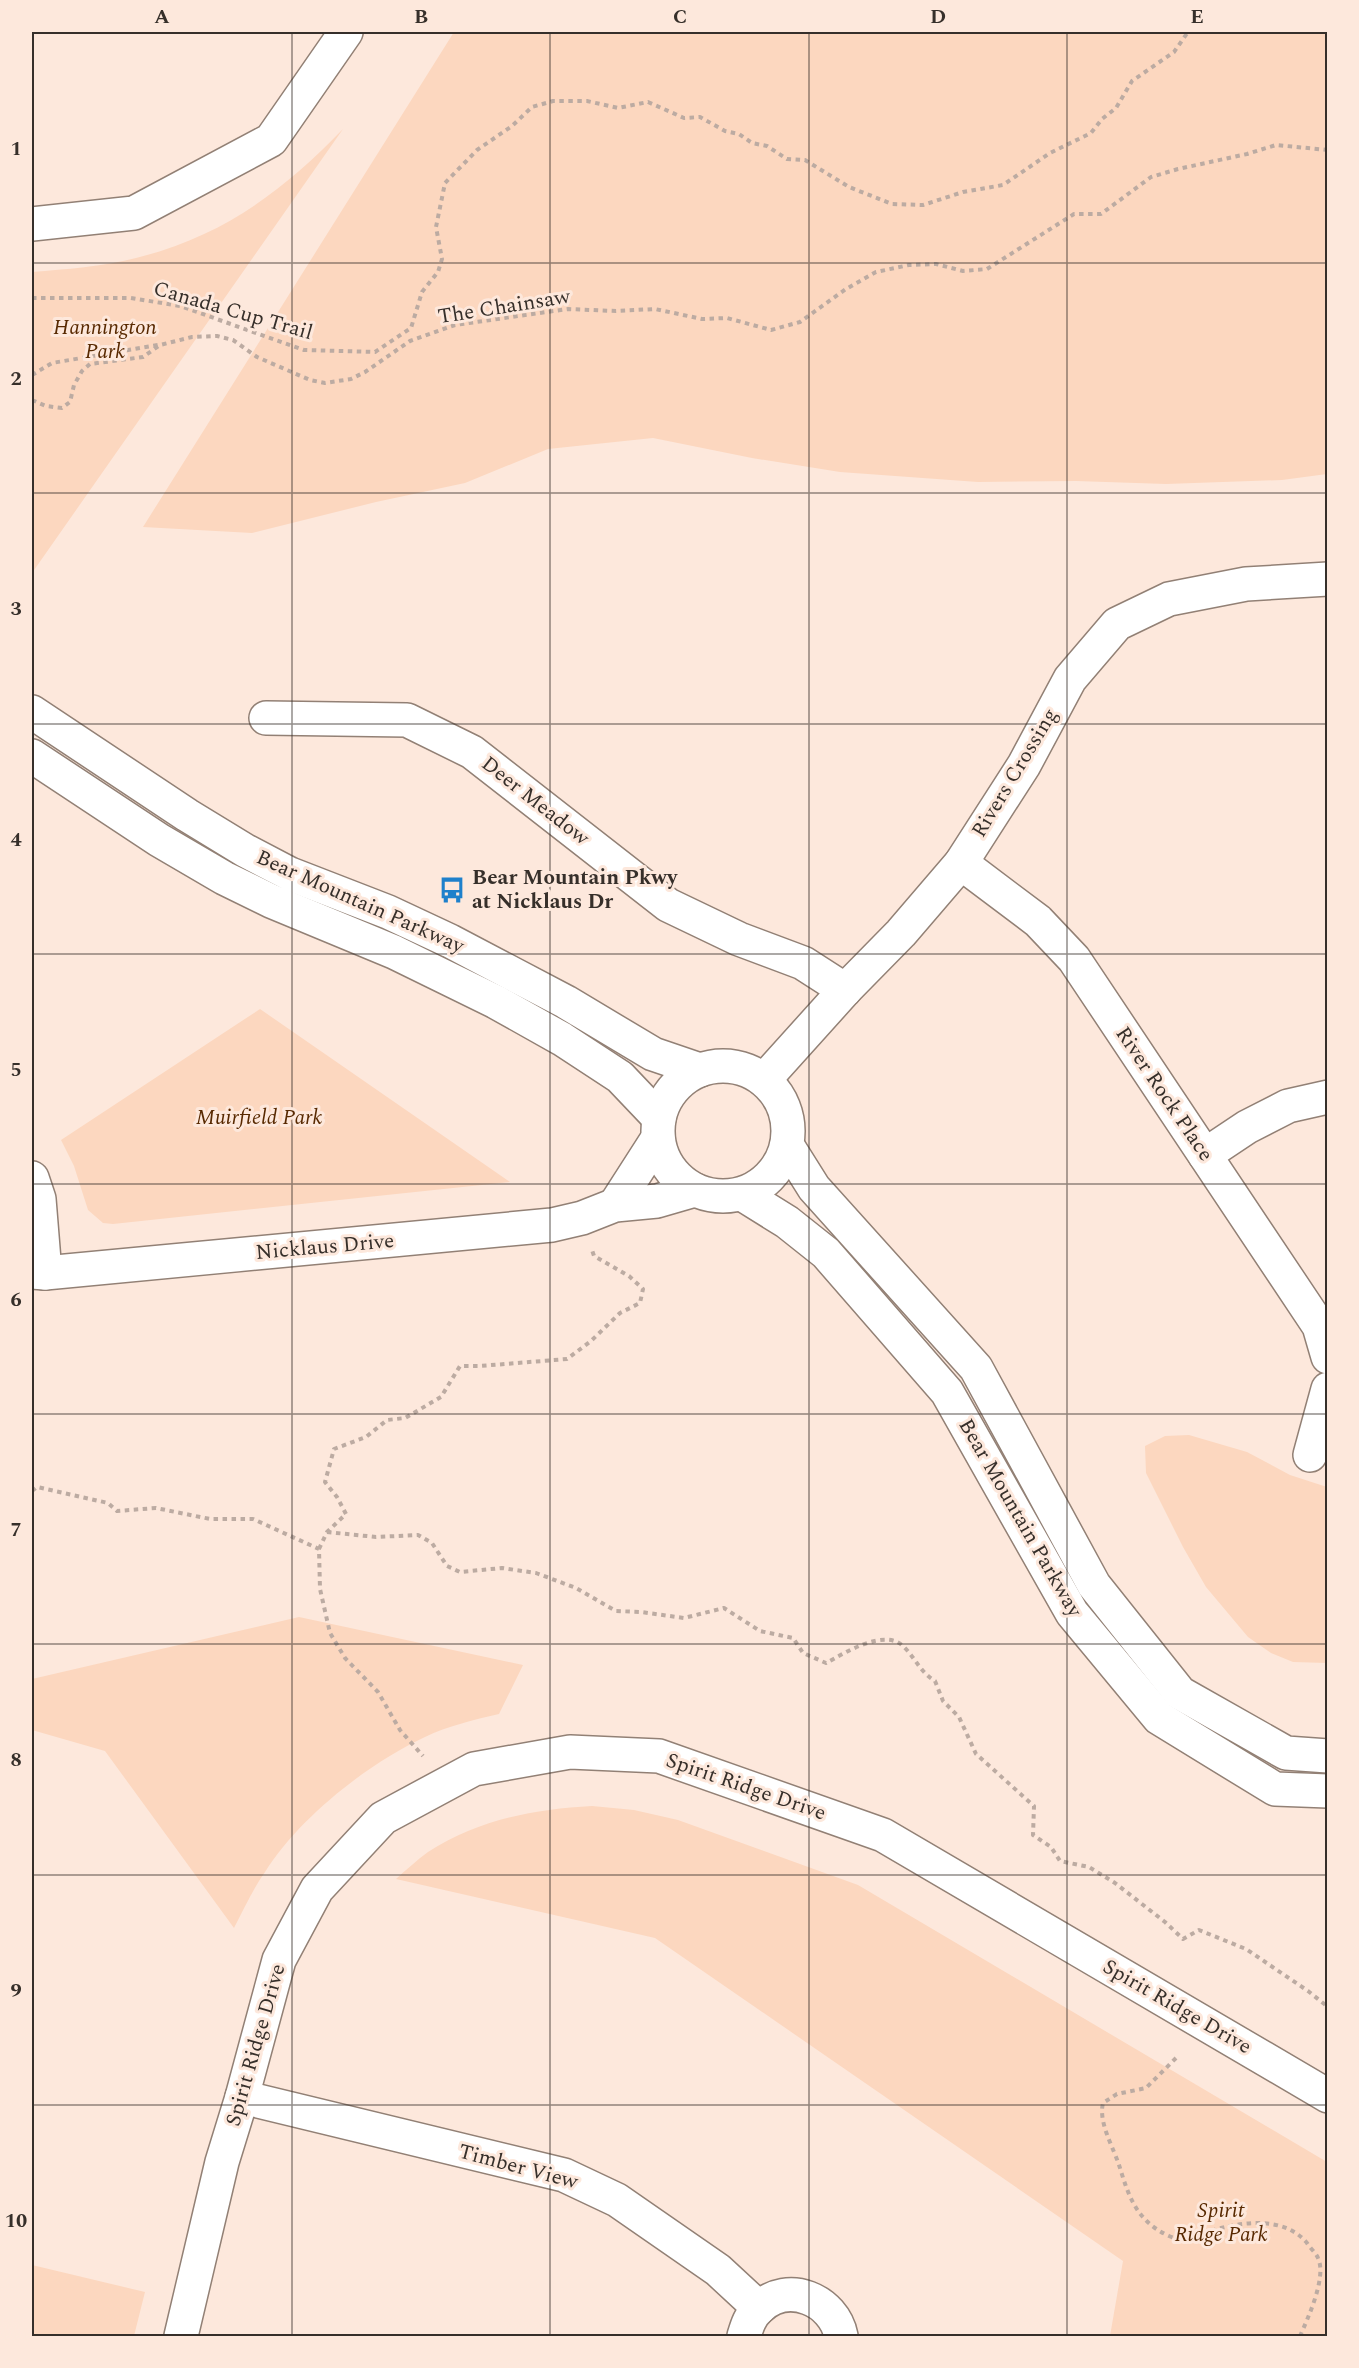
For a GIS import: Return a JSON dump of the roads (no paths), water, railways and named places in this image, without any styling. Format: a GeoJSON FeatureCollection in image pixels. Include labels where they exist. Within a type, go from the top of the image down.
{"type":"FeatureCollection","features":[{"type":"Feature","properties":{"kind":"street"},"geometry":{"type":"LineString","coordinates":[[32,224],[134,213],[271,140],[346,32]]}},
{"type":"Feature","properties":{"kind":"street","name":"Rivers Crossing"},"geometry":{"type":"LineString","coordinates":[[764,1080],[845,990],[901,933],[961,862],[1024,765],[1070,680],[1117,624],[1169,598],[1246,584],[1328,579]]}},
{"type":"Feature","properties":{"kind":"street","name":"Bear Mountain Parkway"},"geometry":{"type":"LineString","coordinates":[[32,712],[186,815],[246,851],[290,874],[388,912],[450,940],[566,1002],[653,1054],[700,1070]]}},
{"type":"Feature","properties":{"kind":"street","name":"Deer Meadow"},"geometry":{"type":"LineString","coordinates":[[266,718],[407,720],[472,752],[668,905],[739,939],[803,963],[845,990]]}},
{"type":"Feature","properties":{"kind":"street","name":"Bear Mountain Parkway"},"geometry":{"type":"LineString","coordinates":[[32,756],[159,840],[224,878],[271,901],[394,952],[496,1002],[562,1039],[621,1077],[659,1128]]}},
{"type":"Feature","properties":{"kind":"street","name":"River Rock Place"},"geometry":{"type":"LineString","coordinates":[[961,862],[1038,921],[1074,959],[1319,1326],[1328,1358]]}},
{"type":"Feature","properties":{"kind":"street"},"geometry":{"type":"LineString","coordinates":[[615,1205],[659,1128],[667,1097],[681,1082],[700,1070],[723,1066],[747,1071],[764,1080],[781,1101],[788,1123],[787,1145],[778,1167],[763,1184],[742,1194],[718,1197],[695,1190],[676,1176],[664,1158],[659,1128]]}},
{"type":"Feature","properties":{"kind":"street"},"geometry":{"type":"LineString","coordinates":[[1205,1155],[1247,1127],[1288,1106],[1328,1097]]}},
{"type":"Feature","properties":{"kind":"street","name":"Bear Mountain Parkway"},"geometry":{"type":"LineString","coordinates":[[787,1145],[814,1188],[976,1368],[1094,1585],[1180,1693],[1286,1752],[1328,1756]]}},
{"type":"Feature","properties":{"kind":"street"},"geometry":{"type":"LineString","coordinates":[[32,1178],[39,1199],[38,1273]]}},
{"type":"Feature","properties":{"kind":"street","name":"Nicklaus Drive"},"geometry":{"type":"LineString","coordinates":[[38,1273],[552,1225],[582,1218],[615,1205],[657,1201],[695,1190]]}},
{"type":"Feature","properties":{"kind":"street","name":"Bear Mountain Parkway"},"geometry":{"type":"LineString","coordinates":[[742,1194],[787,1222],[826,1253],[948,1392],[1072,1613],[1159,1718],[1275,1789],[1328,1791]]}},
{"type":"Feature","properties":{"kind":"street"},"geometry":{"type":"LineString","coordinates":[[1310,1455],[1328,1389]]}},
{"type":"Feature","properties":{"kind":"street","name":"Spirit Ridge Drive"},"geometry":{"type":"LineString","coordinates":[[181,2337],[222,2162],[279,1960],[317,1889],[383,1818],[474,1769],[570,1752],[659,1756],[883,1835],[1328,2096]]}},
{"type":"Feature","properties":{"kind":"street","name":"Timber View"},"geometry":{"type":"LineString","coordinates":[[242,2097],[564,2175],[617,2200],[718,2270],[759,2308]]}},
{"type":"Feature","properties":{"kind":"street"},"geometry":{"type":"LineString","coordinates":[[744,2337],[749,2320],[759,2308],[772,2299],[787,2295],[802,2295],[817,2301],[829,2310],[838,2325],[841,2337]]}},
{"type":"Feature","properties":{"kind":"place","name":"Bear Mountain Pkwy at Nicklaus Dr"},"geometry":{"type":"Point","coordinates":[452,890]}},
{"type":"Feature","properties":{"kind":"park label","name":"Hannington Park"},"geometry":{"type":"Point","coordinates":[105,340]}},
{"type":"Feature","properties":{"kind":"park label","name":"Muirfield Park"},"geometry":{"type":"Point","coordinates":[259,1118]}},
{"type":"Feature","properties":{"kind":"park label","name":"Spirit Ridge Park"},"geometry":{"type":"Point","coordinates":[1221,2223]}}]}
